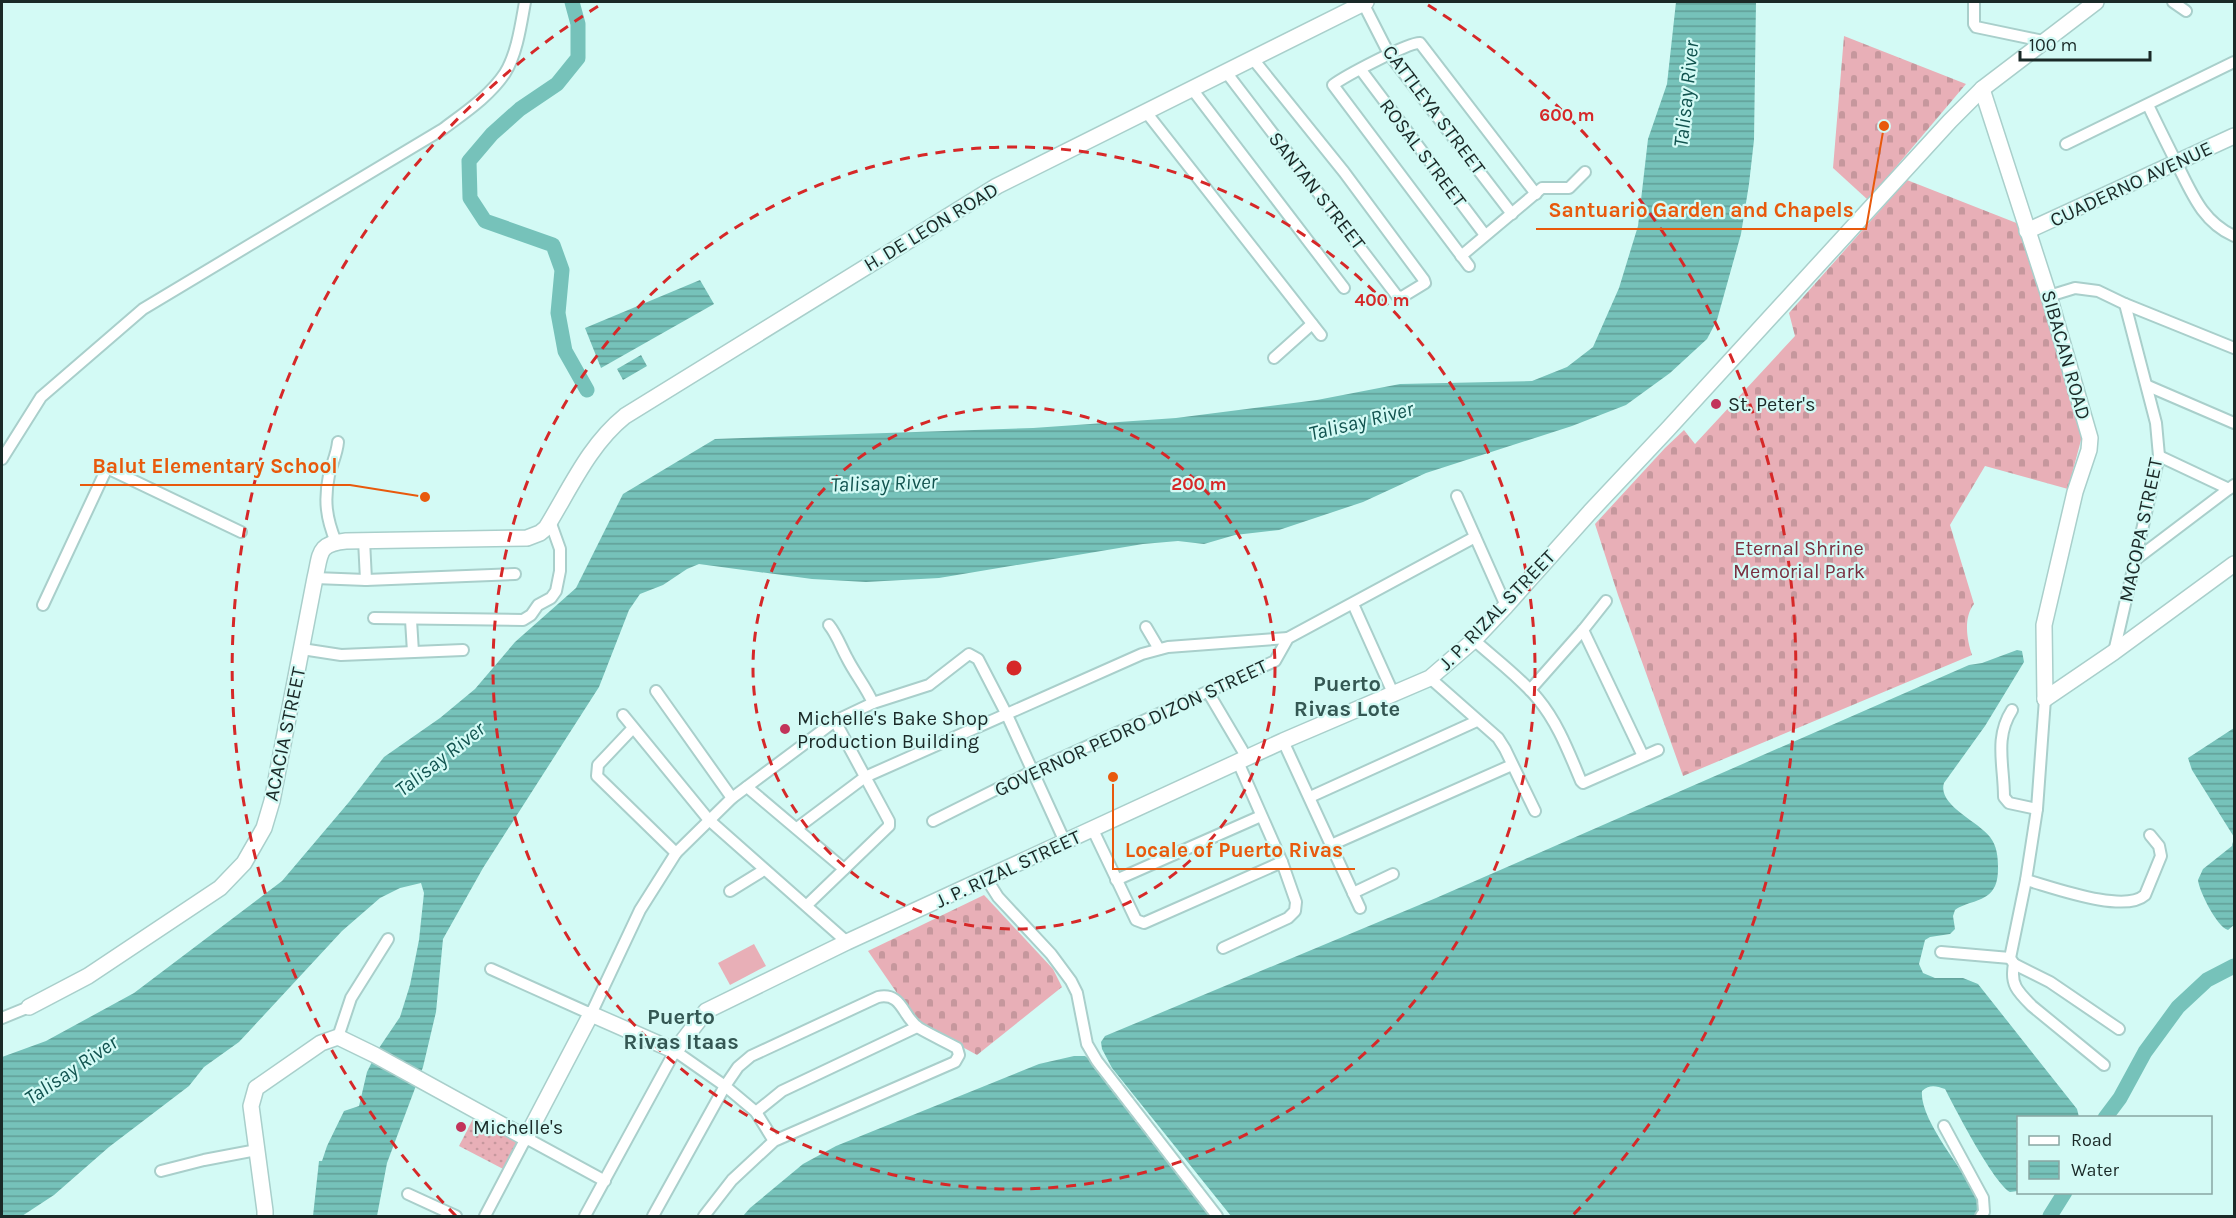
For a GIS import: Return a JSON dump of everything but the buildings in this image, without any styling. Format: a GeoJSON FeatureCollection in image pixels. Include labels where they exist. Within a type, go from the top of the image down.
{"type":"FeatureCollection","features":[{"type":"Feature","properties":{"kind":"street"},"geometry":{"type":"LineString","coordinates":[[2,459],[41,398],[143,309],[443,129],[478,102],[505,73],[519,35],[525,2]]}},
{"type":"Feature","properties":{"kind":"street","name":"CATTLEYA STREET"},"geometry":{"type":"LineString","coordinates":[[1364,2],[1389,54],[1512,214]]}},
{"type":"Feature","properties":{"kind":"street","name":"H. DE LEON ROAD"},"geometry":{"type":"LineString","coordinates":[[550,521],[591,453],[625,416],[997,186],[1364,2]]}},
{"type":"Feature","properties":{"kind":"street"},"geometry":{"type":"LineString","coordinates":[[1974,2],[1976,27],[2043,41]]}},
{"type":"Feature","properties":{"kind":"street","name":"J. P. RIZAL STREET"},"geometry":{"type":"LineString","coordinates":[[675,1051],[706,1011],[847,942],[986,878],[1284,741],[1430,678],[1474,640],[1506,606],[1902,173],[1982,89],[2096,2]]}},
{"type":"Feature","properties":{"kind":"street"},"geometry":{"type":"LineString","coordinates":[[2173,2],[2186,11]]}},
{"type":"Feature","properties":{"kind":"street"},"geometry":{"type":"LineString","coordinates":[[1469,266],[1333,87],[1335,82],[1389,54],[1420,43],[1536,194]]}},
{"type":"Feature","properties":{"kind":"street","name":"SANTAN STREET"},"geometry":{"type":"LineString","coordinates":[[1226,72],[1397,296],[1402,297],[1425,283],[1344,172],[1253,59]]}},
{"type":"Feature","properties":{"kind":"street"},"geometry":{"type":"LineString","coordinates":[[2066,144],[2235,62]]}},
{"type":"Feature","properties":{"kind":"street","name":"ROSAL STREET"},"geometry":{"type":"LineString","coordinates":[[1360,70],[1485,236]]}},
{"type":"Feature","properties":{"kind":"street"},"geometry":{"type":"LineString","coordinates":[[1192,89],[1344,288]]}},
{"type":"Feature","properties":{"kind":"street","name":"SIBACAN ROAD"},"geometry":{"type":"LineString","coordinates":[[1982,89],[2049,296],[2090,438],[2089,450],[2075,492],[2044,625],[2045,699]]}},
{"type":"Feature","properties":{"kind":"street"},"geometry":{"type":"LineString","coordinates":[[2148,105],[2194,201],[2222,230],[2235,236]]}},
{"type":"Feature","properties":{"kind":"street"},"geometry":{"type":"LineString","coordinates":[[1146,112],[1321,335]]}},
{"type":"Feature","properties":{"kind":"street","name":"CUADERNO AVENUE"},"geometry":{"type":"LineString","coordinates":[[2027,231],[2235,136]]}},
{"type":"Feature","properties":{"kind":"street"},"geometry":{"type":"LineString","coordinates":[[1461,256],[1545,187],[1569,188],[1585,172]]}},
{"type":"Feature","properties":{"kind":"street"},"geometry":{"type":"LineString","coordinates":[[2049,296],[2075,288],[2098,291],[2235,348]]}},
{"type":"Feature","properties":{"kind":"street","name":"MACOPA STREET"},"geometry":{"type":"LineString","coordinates":[[2114,652],[2159,456],[2156,423],[2148,386],[2125,304]]}},
{"type":"Feature","properties":{"kind":"street"},"geometry":{"type":"LineString","coordinates":[[1274,358],[1312,324]]}},
{"type":"Feature","properties":{"kind":"street"},"geometry":{"type":"LineString","coordinates":[[2148,386],[2235,423]]}},
{"type":"Feature","properties":{"kind":"street"},"geometry":{"type":"LineString","coordinates":[[338,442],[337,455],[330,474],[326,506],[328,522],[336,542],[527,538],[540,533],[550,521],[560,549],[560,572],[556,591],[551,598],[538,605],[523,621],[374,618]]}},
{"type":"Feature","properties":{"kind":"street"},"geometry":{"type":"LineString","coordinates":[[2159,456],[2232,487]]}},
{"type":"Feature","properties":{"kind":"street"},"geometry":{"type":"LineString","coordinates":[[43,605],[107,468],[241,532]]}},
{"type":"Feature","properties":{"kind":"street"},"geometry":{"type":"LineString","coordinates":[[2135,560],[2232,487]]}},
{"type":"Feature","properties":{"kind":"street"},"geometry":{"type":"LineString","coordinates":[[1457,496],[1506,606]]}},
{"type":"Feature","properties":{"kind":"street","name":"GOVERNOR PEDRO DIZON STREET"},"geometry":{"type":"LineString","coordinates":[[933,821],[1033,771],[1275,661],[1288,638],[1475,537]]}},
{"type":"Feature","properties":{"kind":"street"},"geometry":{"type":"LineString","coordinates":[[364,540],[366,580]]}},
{"type":"Feature","properties":{"kind":"street","name":"ACACIA STREET"},"geometry":{"type":"LineString","coordinates":[[2,1018],[29,1007],[88,976],[220,888],[244,863],[264,828],[272,801],[322,549],[336,542]]}},
{"type":"Feature","properties":{"kind":"street"},"geometry":{"type":"LineString","coordinates":[[2104,1065],[2021,994],[2012,978],[2012,961],[2037,809],[2045,699],[2235,564]]}},
{"type":"Feature","properties":{"kind":"street"},"geometry":{"type":"LineString","coordinates":[[315,578],[366,580],[515,574]]}},
{"type":"Feature","properties":{"kind":"street"},"geometry":{"type":"LineString","coordinates":[[1530,690],[1606,601]]}},
{"type":"Feature","properties":{"kind":"street"},"geometry":{"type":"LineString","coordinates":[[1353,604],[1393,693]]}},
{"type":"Feature","properties":{"kind":"street"},"geometry":{"type":"LineString","coordinates":[[411,620],[413,652]]}},
{"type":"Feature","properties":{"kind":"street"},"geometry":{"type":"LineString","coordinates":[[829,625],[836,633],[851,665],[865,684],[873,703]]}},
{"type":"Feature","properties":{"kind":"street"},"geometry":{"type":"LineString","coordinates":[[1146,627],[1159,649]]}},
{"type":"Feature","properties":{"kind":"street"},"geometry":{"type":"LineString","coordinates":[[1583,630],[1643,756]]}},
{"type":"Feature","properties":{"kind":"street"},"geometry":{"type":"LineString","coordinates":[[797,828],[866,777],[1008,716],[1123,662],[1159,649],[1288,638]]}},
{"type":"Feature","properties":{"kind":"street"},"geometry":{"type":"LineString","coordinates":[[1474,640],[1530,690],[1545,708],[1559,731],[1583,783],[1658,750]]}},
{"type":"Feature","properties":{"kind":"street"},"geometry":{"type":"LineString","coordinates":[[302,649],[340,655],[463,650]]}},
{"type":"Feature","properties":{"kind":"street"},"geometry":{"type":"LineString","coordinates":[[485,1216],[591,1014],[640,910],[676,853],[732,798],[835,721],[873,703],[929,685],[969,654],[978,659],[1008,716],[1065,842]]}},
{"type":"Feature","properties":{"kind":"street"},"geometry":{"type":"LineString","coordinates":[[1430,678],[1498,738],[1535,811]]}},
{"type":"Feature","properties":{"kind":"street"},"geometry":{"type":"LineString","coordinates":[[656,691],[732,798]]}},
{"type":"Feature","properties":{"kind":"street"},"geometry":{"type":"LineString","coordinates":[[1208,692],[1243,760],[1261,816],[1282,861],[1296,902],[1295,911],[1288,918],[1223,948]]}},
{"type":"Feature","properties":{"kind":"street"},"geometry":{"type":"LineString","coordinates":[[2012,710],[2004,722],[2000,741],[2004,797],[2008,803],[2037,809]]}},
{"type":"Feature","properties":{"kind":"street"},"geometry":{"type":"LineString","coordinates":[[623,716],[709,820],[847,942]]}},
{"type":"Feature","properties":{"kind":"street"},"geometry":{"type":"LineString","coordinates":[[807,905],[889,826],[866,777],[835,721]]}},
{"type":"Feature","properties":{"kind":"street"},"geometry":{"type":"LineString","coordinates":[[1310,797],[1477,721]]}},
{"type":"Feature","properties":{"kind":"street"},"geometry":{"type":"LineString","coordinates":[[633,728],[598,765],[597,776],[676,853]]}},
{"type":"Feature","properties":{"kind":"street"},"geometry":{"type":"LineString","coordinates":[[1284,741],[1360,908]]}},
{"type":"Feature","properties":{"kind":"street"},"geometry":{"type":"LineString","coordinates":[[1331,845],[1512,765]]}},
{"type":"Feature","properties":{"kind":"street"},"geometry":{"type":"LineString","coordinates":[[747,787],[844,869]]}},
{"type":"Feature","properties":{"kind":"street"},"geometry":{"type":"LineString","coordinates":[[1116,880],[1261,816]]}},
{"type":"Feature","properties":{"kind":"street"},"geometry":{"type":"LineString","coordinates":[[1093,830],[1136,920],[1144,923],[1282,861]]}},
{"type":"Feature","properties":{"kind":"street"},"geometry":{"type":"LineString","coordinates":[[2026,880],[2087,897],[2117,901],[2141,899],[2145,895],[2161,856],[2159,846],[2150,835]]}},
{"type":"Feature","properties":{"kind":"street"},"geometry":{"type":"LineString","coordinates":[[730,891],[764,870]]}},
{"type":"Feature","properties":{"kind":"street"},"geometry":{"type":"LineString","coordinates":[[1353,892],[1394,874]]}},
{"type":"Feature","properties":{"kind":"street"},"geometry":{"type":"LineString","coordinates":[[986,878],[998,897],[1051,954],[1071,981],[1077,993],[1087,1044],[1097,1061],[1217,1216]]}},
{"type":"Feature","properties":{"kind":"street"},"geometry":{"type":"LineString","coordinates":[[338,1037],[351,998],[388,939]]}},
{"type":"Feature","properties":{"kind":"street"},"geometry":{"type":"LineString","coordinates":[[1941,952],[2012,961],[2050,982],[2119,1029]]}},
{"type":"Feature","properties":{"kind":"street"},"geometry":{"type":"LineString","coordinates":[[490,969],[675,1051],[725,1086],[756,1112],[774,1141]]}},
{"type":"Feature","properties":{"kind":"street"},"geometry":{"type":"LineString","coordinates":[[653,1216],[725,1086],[738,1067],[751,1056],[886,995],[894,998],[917,1027],[957,1048],[959,1054],[955,1062],[774,1141],[732,1180],[704,1216]]}},
{"type":"Feature","properties":{"kind":"street"},"geometry":{"type":"LineString","coordinates":[[756,1112],[782,1091],[917,1027]]}},
{"type":"Feature","properties":{"kind":"street"},"geometry":{"type":"LineString","coordinates":[[264,1216],[266,1211],[251,1106],[256,1088],[321,1042],[338,1037],[605,1181]]}},
{"type":"Feature","properties":{"kind":"street"},"geometry":{"type":"LineString","coordinates":[[585,1216],[675,1051]]}},
{"type":"Feature","properties":{"kind":"street"},"geometry":{"type":"LineString","coordinates":[[1944,1126],[1983,1198],[1984,1212],[1981,1216]]}},
{"type":"Feature","properties":{"kind":"street"},"geometry":{"type":"LineString","coordinates":[[160,1171],[257,1150]]}},
{"type":"Feature","properties":{"kind":"street"},"geometry":{"type":"LineString","coordinates":[[408,1194],[456,1216]]}},
{"type":"Feature","properties":{"kind":"green space"},"geometry":{"type":"Polygon","coordinates":[[[1844,36],[1966,84],[1868,200],[1833,168],[1844,36]]]}},
{"type":"Feature","properties":{"kind":"green space","name":"Eternal Shrine Memorial Park"},"geometry":{"type":"Polygon","coordinates":[[[1907,180],[2019,224],[2081,430],[2081,440],[2068,489],[1985,466],[1950,525],[1974,604],[1967,622],[1972,655],[1683,776],[1595,524],[1684,430],[1695,444],[1795,336],[1789,313],[1907,180]]]}},
{"type":"Feature","properties":{"kind":"green space"},"geometry":{"type":"Polygon","coordinates":[[[984,895],[1053,969],[1062,987],[977,1055],[917,1022],[868,951],[984,895]]]}},
{"type":"Feature","properties":{"kind":"green space"},"geometry":{"type":"Polygon","coordinates":[[[754,944],[766,966],[730,985],[718,963],[754,944]]]}},
{"type":"Feature","properties":{"kind":"green space"},"geometry":{"type":"Polygon","coordinates":[[[475,1115],[523,1140],[507,1171],[459,1146],[475,1115]]]}},
{"type":"Feature","properties":{"kind":"water","name":"Talisay River"},"geometry":{"type":"Polygon","coordinates":[[[1676,2],[1756,2],[1754,140],[1749,184],[1741,234],[1717,320],[1707,339],[1670,373],[1626,405],[1572,426],[1426,473],[1363,502],[1279,530],[1235,535],[1204,544],[1178,541],[1143,544],[939,578],[866,582],[812,579],[699,564],[687,569],[663,585],[640,594],[629,610],[599,687],[483,868],[443,939],[436,1012],[423,1067],[387,1163],[377,1216],[313,1216],[319,1161],[322,1161],[344,1111],[359,1106],[367,1072],[379,1048],[400,1017],[410,985],[419,940],[424,893],[421,883],[400,888],[380,898],[342,931],[239,1042],[204,1067],[189,1086],[109,1147],[54,1195],[22,1216],[2,1216],[2,1057],[46,1041],[134,993],[282,881],[384,757],[440,718],[475,689],[515,642],[576,588],[623,494],[715,439],[1033,428],[1176,418],[1317,400],[1400,384],[1532,381],[1567,367],[1593,347],[1619,288],[1638,226],[1648,139],[1667,84],[1676,2]]]}},
{"type":"Feature","properties":{"kind":"water"},"geometry":{"type":"Polygon","coordinates":[[[700,280],[714,304],[601,368],[585,328],[700,280]]]}},
{"type":"Feature","properties":{"kind":"water"},"geometry":{"type":"Polygon","coordinates":[[[641,355],[647,366],[623,380],[617,369],[641,355]]]}},
{"type":"Feature","properties":{"kind":"water"},"geometry":{"type":"Polygon","coordinates":[[[2017,650],[2022,651],[2024,662],[1985,726],[1944,783],[1943,791],[1952,806],[1992,840],[1996,848],[1998,874],[1996,883],[1988,895],[1955,910],[1953,916],[1955,929],[1950,934],[1925,940],[1919,964],[1923,973],[1935,978],[1963,978],[1978,984],[2077,1109],[2079,1116],[2017,1116],[2017,1191],[2010,1192],[1985,1161],[1945,1089],[1933,1086],[1922,1091],[1923,1103],[1935,1130],[1978,1197],[1979,1205],[1976,1216],[1231,1216],[1112,1068],[1102,1049],[1101,1042],[1105,1036],[1436,898],[1969,665],[1982,663],[2017,650]]]}},
{"type":"Feature","properties":{"kind":"water"},"geometry":{"type":"Polygon","coordinates":[[[2234,728],[2234,837],[2192,770],[2188,758],[2234,728]]]}},
{"type":"Feature","properties":{"kind":"water"},"geometry":{"type":"Polygon","coordinates":[[[2234,837],[2234,925],[2228,930],[2209,908],[2198,880],[2203,869],[2232,846],[2234,837]]]}},
{"type":"Feature","properties":{"kind":"water"},"geometry":{"type":"Polygon","coordinates":[[[1074,1056],[1085,1056],[1094,1063],[1209,1216],[743,1216],[803,1164],[836,1146],[1039,1064],[1074,1056]]]}},
{"type":"Feature","properties":{"kind":"waterway"},"geometry":{"type":"LineString","coordinates":[[572,2],[578,24],[578,58],[557,84],[520,109],[492,134],[469,161],[470,198],[485,221],[553,245],[562,270],[558,313],[565,351],[587,390]]}},
{"type":"Feature","properties":{"kind":"waterway"},"geometry":{"type":"LineString","coordinates":[[2106,1116],[2120,1098],[2145,1052],[2178,1007],[2207,980],[2234,966]]}},
{"type":"Feature","properties":{"kind":"waterway"},"geometry":{"type":"LineString","coordinates":[[2050,1216],[2064,1194]]}},
{"type":"Feature","properties":{"kind":"place","name":"Santuario Garden and Chapels"},"geometry":{"type":"Point","coordinates":[1884,126]}},
{"type":"Feature","properties":{"kind":"place","name":"St. Peter's"},"geometry":{"type":"Point","coordinates":[1716,404]}},
{"type":"Feature","properties":{"kind":"place","name":"Balut Elementary School"},"geometry":{"type":"Point","coordinates":[425,497]}},
{"type":"Feature","properties":{"kind":"place","name":"Michelle's Bake Shop Production Building"},"geometry":{"type":"Point","coordinates":[785,729]}},
{"type":"Feature","properties":{"kind":"place","name":"Locale of Puerto Rivas"},"geometry":{"type":"Point","coordinates":[1113,777]}},
{"type":"Feature","properties":{"kind":"place","name":"Michelle's"},"geometry":{"type":"Point","coordinates":[461,1127]}},
{"type":"Feature","properties":{"kind":"district","name":"Puerto Rivas Lote"},"geometry":{"type":"Point","coordinates":[1347,696]}},
{"type":"Feature","properties":{"kind":"district","name":"Puerto Rivas Itaas"},"geometry":{"type":"Point","coordinates":[681,1030]}}]}
